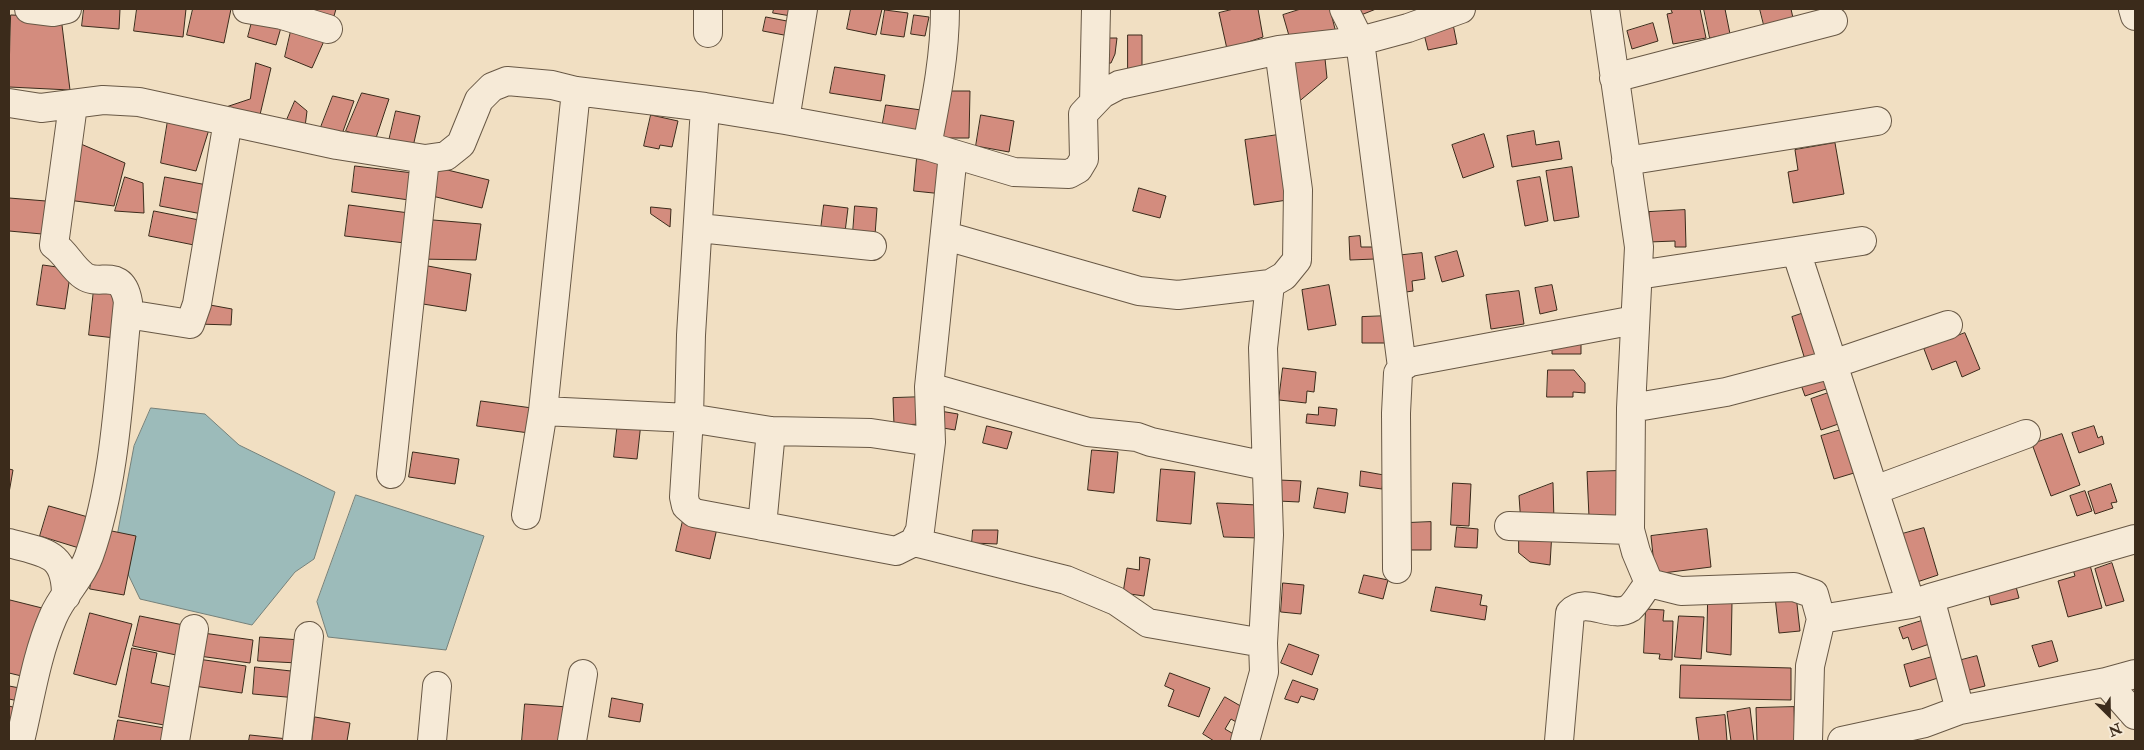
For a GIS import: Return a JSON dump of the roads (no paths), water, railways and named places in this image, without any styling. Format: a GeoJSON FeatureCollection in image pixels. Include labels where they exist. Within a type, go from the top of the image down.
{"type":"FeatureCollection","features":[{"type":"Feature","properties":{"kind":"street"},"geometry":{"type":"LineString","coordinates":[[29,9],[53,12],[67,9]]}},
{"type":"Feature","properties":{"kind":"street"},"geometry":{"type":"LineString","coordinates":[[247,9],[282,15],[328,29]]}},
{"type":"Feature","properties":{"kind":"street"},"geometry":{"type":"LineString","coordinates":[[785,120],[803,9]]}},
{"type":"Feature","properties":{"kind":"street"},"geometry":{"type":"LineString","coordinates":[[926,146],[946,41],[946,9]]}},
{"type":"Feature","properties":{"kind":"street"},"geometry":{"type":"LineString","coordinates":[[1094,102],[1096,9]]}},
{"type":"Feature","properties":{"kind":"street"},"geometry":{"type":"LineString","coordinates":[[1344,9],[1360,41],[1402,367]]}},
{"type":"Feature","properties":{"kind":"street"},"geometry":{"type":"LineString","coordinates":[[9,103],[41,108],[103,100],[139,102],[337,145],[425,159],[446,156],[461,144],[479,100],[492,87],[507,81],[552,85],[576,91],[704,107],[785,120],[926,146],[1014,172],[1069,174],[1078,169],[1084,159],[1082,114],[1102,94],[1119,85],[1280,50],[1360,41],[1408,28],[1461,9]]}},
{"type":"Feature","properties":{"kind":"street"},"geometry":{"type":"LineString","coordinates":[[1605,9],[1639,247],[1631,408],[1630,530],[1636,552],[1649,583]]}},
{"type":"Feature","properties":{"kind":"street"},"geometry":{"type":"LineString","coordinates":[[2133,9],[2135,16]]}},
{"type":"Feature","properties":{"kind":"street"},"geometry":{"type":"LineString","coordinates":[[1614,78],[1833,21]]}},
{"type":"Feature","properties":{"kind":"street"},"geometry":{"type":"LineString","coordinates":[[946,236],[1139,291],[1178,295],[1270,284],[1284,276],[1297,260],[1298,190],[1280,50]]}},
{"type":"Feature","properties":{"kind":"street"},"geometry":{"type":"LineString","coordinates":[[526,515],[542,411],[576,91]]}},
{"type":"Feature","properties":{"kind":"street"},"geometry":{"type":"LineString","coordinates":[[20,741],[43,645],[54,616],[80,576],[90,555],[109,478],[117,421],[128,302],[126,292],[121,284],[114,280],[84,277],[54,245],[73,105]]}},
{"type":"Feature","properties":{"kind":"street"},"geometry":{"type":"LineString","coordinates":[[704,107],[699,228],[691,335],[690,418],[684,497],[686,506],[694,513],[896,551],[914,542],[920,530],[930,442],[928,387],[946,236],[953,154]]}},
{"type":"Feature","properties":{"kind":"street"},"geometry":{"type":"LineString","coordinates":[[126,314],[190,324],[197,304],[228,121]]}},
{"type":"Feature","properties":{"kind":"street"},"geometry":{"type":"LineString","coordinates":[[1626,161],[1877,122]]}},
{"type":"Feature","properties":{"kind":"street"},"geometry":{"type":"LineString","coordinates":[[391,474],[425,159]]}},
{"type":"Feature","properties":{"kind":"street"},"geometry":{"type":"LineString","coordinates":[[699,228],[872,246]]}},
{"type":"Feature","properties":{"kind":"street"},"geometry":{"type":"LineString","coordinates":[[1638,275],[1862,241]]}},
{"type":"Feature","properties":{"kind":"street"},"geometry":{"type":"LineString","coordinates":[[1796,251],[1875,490],[1921,601],[1960,710]]}},
{"type":"Feature","properties":{"kind":"street"},"geometry":{"type":"LineString","coordinates":[[1245,741],[1264,672],[1269,535],[1263,348],[1270,284]]}},
{"type":"Feature","properties":{"kind":"street"},"geometry":{"type":"LineString","coordinates":[[1397,569],[1396,413],[1398,373],[1402,367],[1410,362],[1635,320]]}},
{"type":"Feature","properties":{"kind":"street"},"geometry":{"type":"LineString","coordinates":[[1631,408],[1726,392],[1832,364],[1948,325]]}},
{"type":"Feature","properties":{"kind":"street"},"geometry":{"type":"LineString","coordinates":[[928,387],[1088,432],[1137,437],[1151,442],[1266,466]]}},
{"type":"Feature","properties":{"kind":"street"},"geometry":{"type":"LineString","coordinates":[[542,411],[690,418],[771,431],[871,433],[930,442]]}},
{"type":"Feature","properties":{"kind":"street"},"geometry":{"type":"LineString","coordinates":[[762,526],[771,431]]}},
{"type":"Feature","properties":{"kind":"street"},"geometry":{"type":"LineString","coordinates":[[1875,490],[2026,434]]}},
{"type":"Feature","properties":{"kind":"street"},"geometry":{"type":"LineString","coordinates":[[1509,526],[1630,530]]}},
{"type":"Feature","properties":{"kind":"street"},"geometry":{"type":"LineString","coordinates":[[1821,620],[1921,601],[2135,539]]}},
{"type":"Feature","properties":{"kind":"street"},"geometry":{"type":"LineString","coordinates":[[914,542],[1066,580],[1116,602],[1148,623],[1264,643]]}},
{"type":"Feature","properties":{"kind":"street"},"geometry":{"type":"LineString","coordinates":[[9,543],[52,557],[61,566],[66,578],[66,596]]}},
{"type":"Feature","properties":{"kind":"street"},"geometry":{"type":"LineString","coordinates":[[1649,583],[1681,591],[1794,587],[1814,594],[1821,620],[1810,666],[1808,741]]}},
{"type":"Feature","properties":{"kind":"street"},"geometry":{"type":"LineString","coordinates":[[1559,741],[1570,613],[1575,608],[1583,605],[1619,611],[1626,610],[1632,606],[1649,583]]}},
{"type":"Feature","properties":{"kind":"street"},"geometry":{"type":"LineString","coordinates":[[175,741],[194,629]]}},
{"type":"Feature","properties":{"kind":"street"},"geometry":{"type":"LineString","coordinates":[[297,741],[309,636]]}},
{"type":"Feature","properties":{"kind":"street"},"geometry":{"type":"LineString","coordinates":[[572,741],[583,674]]}},
{"type":"Feature","properties":{"kind":"street"},"geometry":{"type":"LineString","coordinates":[[1842,741],[1930,732],[1960,710],[2106,682],[2135,674]]}},
{"type":"Feature","properties":{"kind":"street"},"geometry":{"type":"LineString","coordinates":[[2106,682],[2135,715]]}},
{"type":"Feature","properties":{"kind":"street"},"geometry":{"type":"LineString","coordinates":[[432,741],[437,686]]}},
{"type":"Feature","properties":{"kind":"water"},"geometry":{"type":"Polygon","coordinates":[[[151,408],[205,414],[239,445],[335,492],[314,559],[295,572],[252,625],[140,599],[115,547],[134,446],[151,408]]]}},
{"type":"Feature","properties":{"kind":"water"},"geometry":{"type":"Polygon","coordinates":[[[356,495],[484,536],[446,650],[328,637],[317,602],[356,495]]]}}]}
